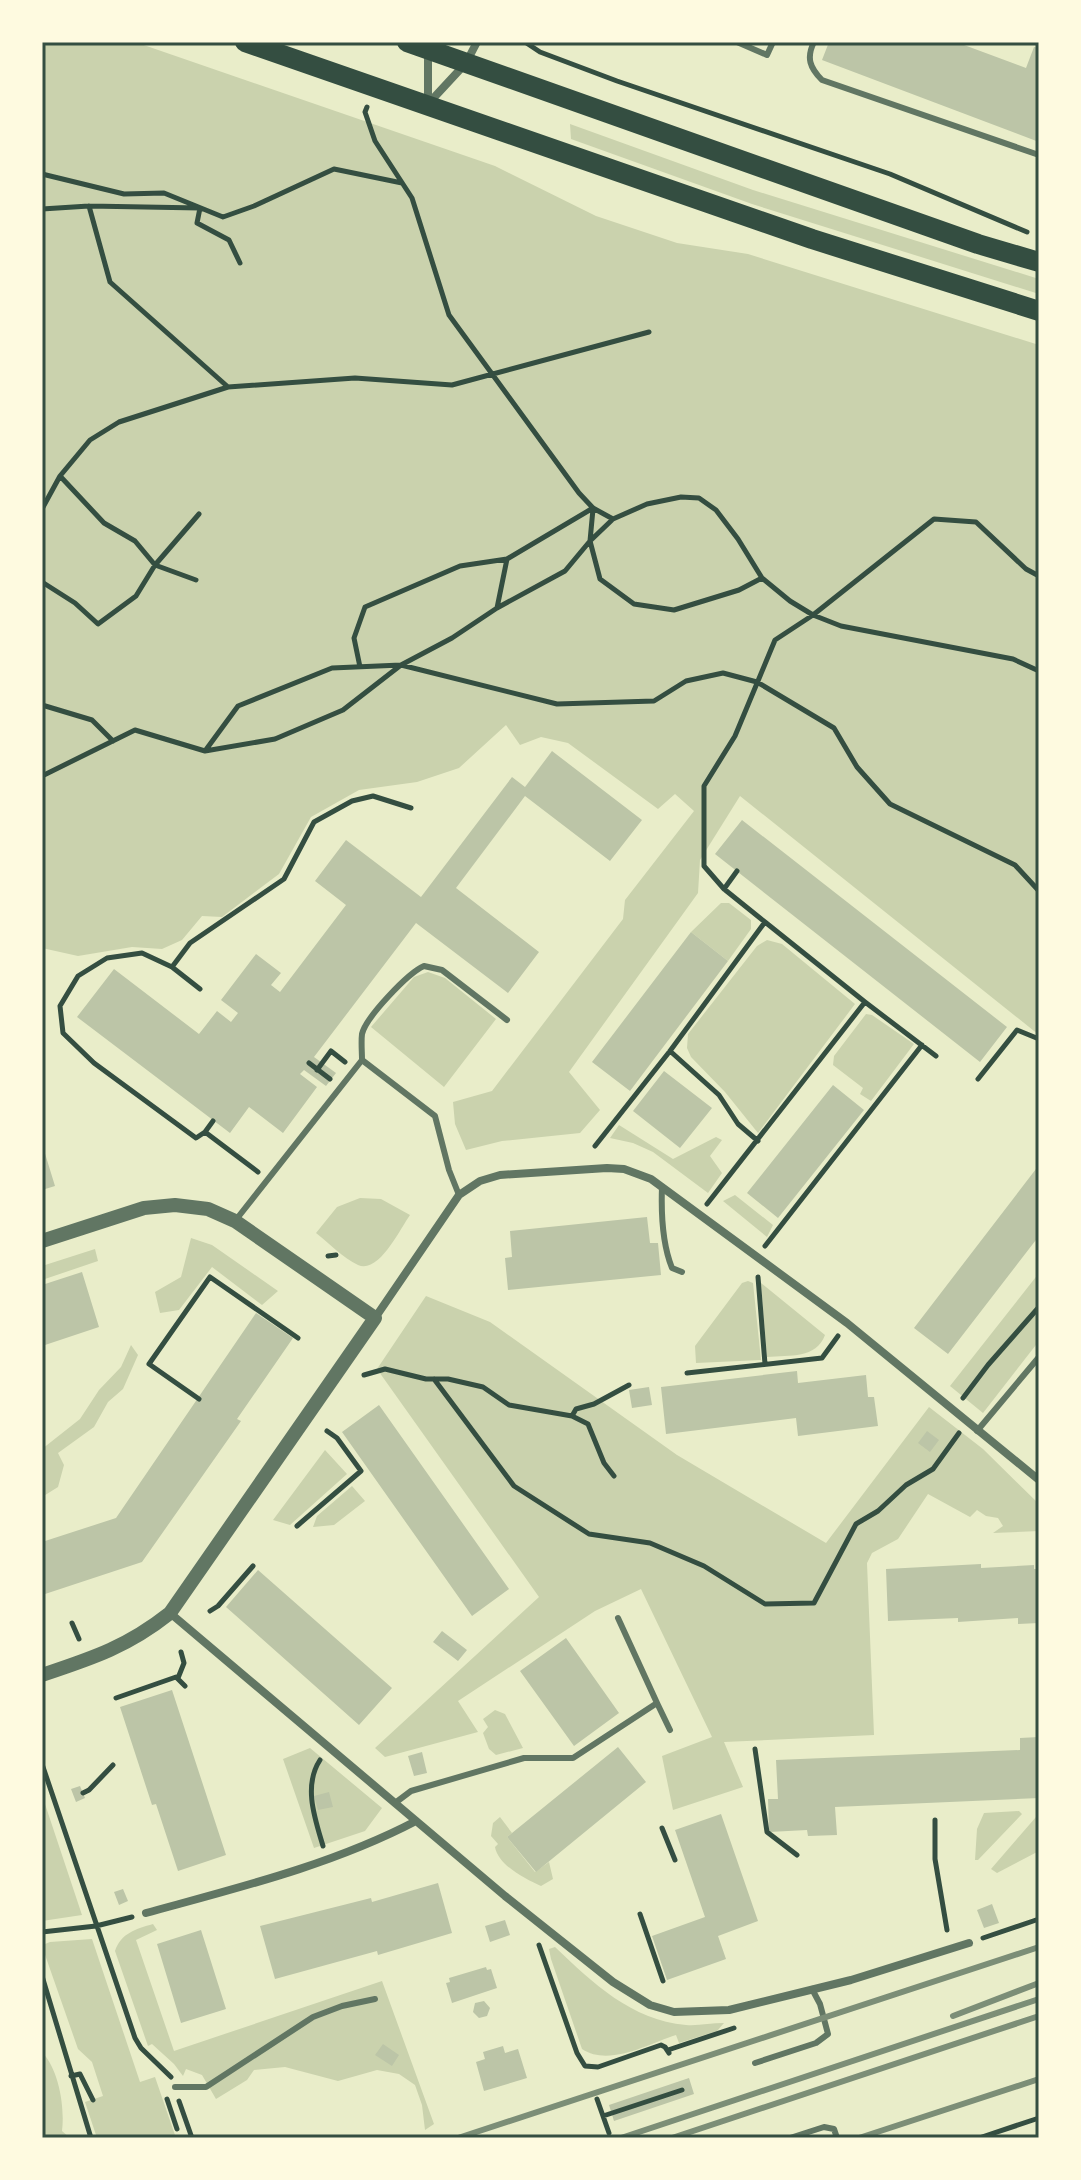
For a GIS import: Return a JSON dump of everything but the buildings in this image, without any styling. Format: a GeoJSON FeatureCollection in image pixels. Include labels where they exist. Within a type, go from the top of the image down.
{"type":"FeatureCollection","features":[{"type":"Feature","properties":{"kind":"main road"},"geometry":{"type":"LineString","coordinates":[[245,42],[812,239],[1039,311]]}},
{"type":"Feature","properties":{"kind":"main road"},"geometry":{"type":"LineString","coordinates":[[407,42],[430,46],[466,63],[978,244],[1039,262]]}},
{"type":"Feature","properties":{"kind":"street"},"geometry":{"type":"LineString","coordinates":[[428,104],[466,63],[477,42]]}},
{"type":"Feature","properties":{"kind":"street"},"geometry":{"type":"LineString","coordinates":[[428,104],[430,46]]}},
{"type":"Feature","properties":{"kind":"street"},"geometry":{"type":"LineString","coordinates":[[42,1675],[111,1652],[170,1613],[459,1195],[480,1181],[500,1175],[624,1169],[662,1187],[847,1323],[952,1412],[1039,1480]]}},
{"type":"Feature","properties":{"kind":"street"},"geometry":{"type":"LineString","coordinates":[[42,1241],[144,1208],[193,1206],[208,1209],[235,1221],[375,1318]]}},
{"type":"Feature","properties":{"kind":"street"},"geometry":{"type":"LineString","coordinates":[[170,1613],[541,1925],[633,1996],[674,2012],[729,2010],[969,1943]]}},
{"type":"Feature","properties":{"kind":"street"},"geometry":{"type":"LineString","coordinates":[[146,1913],[327,1859],[376,1842],[416,1821]]}},
{"type":"Feature","properties":{"kind":"lane"},"geometry":{"type":"LineString","coordinates":[[737,42],[767,55],[773,42]]}},
{"type":"Feature","properties":{"kind":"lane"},"geometry":{"type":"LineString","coordinates":[[814,42],[809,52],[811,68],[822,80],[1039,155]]}},
{"type":"Feature","properties":{"kind":"lane"},"geometry":{"type":"LineString","coordinates":[[235,1221],[362,1060],[363,1031],[412,971],[434,966],[507,1020]]}},
{"type":"Feature","properties":{"kind":"lane"},"geometry":{"type":"LineString","coordinates":[[362,1060],[435,1116],[459,1195]]}},
{"type":"Feature","properties":{"kind":"lane"},"geometry":{"type":"LineString","coordinates":[[662,1187],[661,1210],[667,1256],[672,1268],[682,1272]]}},
{"type":"Feature","properties":{"kind":"lane"},"geometry":{"type":"LineString","coordinates":[[977,1431],[1039,1357]]}},
{"type":"Feature","properties":{"kind":"lane"},"geometry":{"type":"LineString","coordinates":[[618,1618],[670,1730]]}},
{"type":"Feature","properties":{"kind":"lane"},"geometry":{"type":"LineString","coordinates":[[395,1803],[411,1791],[524,1758],[573,1758],[657,1703]]}},
{"type":"Feature","properties":{"kind":"lane"},"geometry":{"type":"LineString","coordinates":[[755,2063],[816,2043],[828,2034],[820,2004],[812,1989]]}},
{"type":"Feature","properties":{"kind":"lane"},"geometry":{"type":"LineString","coordinates":[[175,2087],[206,2087],[313,2017],[342,2006],[375,1999]]}},
{"type":"Feature","properties":{"kind":"lane"},"geometry":{"type":"LineString","coordinates":[[790,2138],[824,2127],[834,2129],[837,2138]]}},
{"type":"Feature","properties":{"kind":"path"},"geometry":{"type":"LineString","coordinates":[[527,42],[540,52],[631,86],[890,174],[1031,234]]}},
{"type":"Feature","properties":{"kind":"path"},"geometry":{"type":"LineString","coordinates":[[365,112],[375,141],[403,183],[421,224],[449,315],[593,508],[613,519]]}},
{"type":"Feature","properties":{"kind":"path"},"geometry":{"type":"LineString","coordinates":[[42,174],[124,194],[164,193],[223,217],[334,169],[403,183]]}},
{"type":"Feature","properties":{"kind":"path"},"geometry":{"type":"LineString","coordinates":[[42,209],[89,206],[200,208]]}},
{"type":"Feature","properties":{"kind":"path"},"geometry":{"type":"LineString","coordinates":[[89,206],[110,282],[228,387]]}},
{"type":"Feature","properties":{"kind":"path"},"geometry":{"type":"LineString","coordinates":[[200,208],[197,223],[229,240],[240,263]]}},
{"type":"Feature","properties":{"kind":"path"},"geometry":{"type":"LineString","coordinates":[[42,509],[60,476],[90,440],[119,422],[228,387],[355,378],[452,385],[649,332]]}},
{"type":"Feature","properties":{"kind":"path"},"geometry":{"type":"LineString","coordinates":[[60,476],[104,523],[135,541],[155,565],[196,580]]}},
{"type":"Feature","properties":{"kind":"path"},"geometry":{"type":"LineString","coordinates":[[42,776],[135,730],[205,751],[275,739],[343,710],[401,665],[565,571],[613,519],[647,504],[681,497],[699,498],[716,510],[762,578],[813,615],[841,626],[1013,659],[1039,671]]}},
{"type":"Feature","properties":{"kind":"path"},"geometry":{"type":"LineString","coordinates":[[593,508],[590,541],[600,579],[634,604],[674,610],[739,590],[762,578]]}},
{"type":"Feature","properties":{"kind":"path"},"geometry":{"type":"LineString","coordinates":[[360,667],[354,638],[365,607],[460,566],[507,559],[593,508]]}},
{"type":"Feature","properties":{"kind":"path"},"geometry":{"type":"LineString","coordinates":[[42,582],[75,603],[98,624],[136,596],[155,565],[199,514]]}},
{"type":"Feature","properties":{"kind":"path"},"geometry":{"type":"LineString","coordinates":[[936,1056],[724,889],[704,866],[704,786],[735,736],[775,640],[813,615],[934,519],[976,522],[1026,569],[1039,576]]}},
{"type":"Feature","properties":{"kind":"path"},"geometry":{"type":"LineString","coordinates":[[497,608],[507,559]]}},
{"type":"Feature","properties":{"kind":"path"},"geometry":{"type":"LineString","coordinates":[[205,751],[238,706],[332,668],[401,665],[557,704],[654,701],[686,681],[723,673],[757,682],[834,728],[857,767],[890,804],[1015,865],[1039,891]]}},
{"type":"Feature","properties":{"kind":"path"},"geometry":{"type":"LineString","coordinates":[[42,705],[92,720],[113,741]]}},
{"type":"Feature","properties":{"kind":"path"},"geometry":{"type":"LineString","coordinates":[[172,967],[190,943],[284,879],[314,822],[352,801],[373,796],[411,808]]}},
{"type":"Feature","properties":{"kind":"path"},"geometry":{"type":"LineString","coordinates":[[724,889],[737,871]]}},
{"type":"Feature","properties":{"kind":"path"},"geometry":{"type":"LineString","coordinates":[[595,1146],[765,922]]}},
{"type":"Feature","properties":{"kind":"path"},"geometry":{"type":"LineString","coordinates":[[200,989],[172,967],[142,953],[107,958],[78,976],[60,1006],[63,1033],[94,1063],[196,1138],[213,1121]]}},
{"type":"Feature","properties":{"kind":"path"},"geometry":{"type":"LineString","coordinates":[[699,1215],[865,1002]]}},
{"type":"Feature","properties":{"kind":"path"},"geometry":{"type":"LineString","coordinates":[[978,1079],[1017,1030],[1039,1039]]}},
{"type":"Feature","properties":{"kind":"path"},"geometry":{"type":"LineString","coordinates":[[765,1246],[922,1045]]}},
{"type":"Feature","properties":{"kind":"path"},"geometry":{"type":"LineString","coordinates":[[317,1070],[331,1051],[355,1069]]}},
{"type":"Feature","properties":{"kind":"path"},"geometry":{"type":"LineString","coordinates":[[670,1051],[719,1095],[738,1124],[758,1141]]}},
{"type":"Feature","properties":{"kind":"path"},"geometry":{"type":"LineString","coordinates":[[309,1063],[341,1088]]}},
{"type":"Feature","properties":{"kind":"path"},"geometry":{"type":"LineString","coordinates":[[205,1132],[257,1171]]}},
{"type":"Feature","properties":{"kind":"path"},"geometry":{"type":"LineString","coordinates":[[328,1256],[336,1255]]}},
{"type":"Feature","properties":{"kind":"path"},"geometry":{"type":"LineString","coordinates":[[757,1257],[765,1364]]}},
{"type":"Feature","properties":{"kind":"path"},"geometry":{"type":"LineString","coordinates":[[199,1399],[149,1364],[210,1277],[298,1338]]}},
{"type":"Feature","properties":{"kind":"path"},"geometry":{"type":"LineString","coordinates":[[952,1412],[1039,1307]]}},
{"type":"Feature","properties":{"kind":"path"},"geometry":{"type":"LineString","coordinates":[[687,1373],[822,1358],[847,1323]]}},
{"type":"Feature","properties":{"kind":"path"},"geometry":{"type":"LineString","coordinates":[[364,1375],[385,1369],[448,1379],[483,1387],[509,1405],[572,1416],[588,1424],[604,1463],[614,1476]]}},
{"type":"Feature","properties":{"kind":"path"},"geometry":{"type":"LineString","coordinates":[[434,1379],[514,1486],[589,1534],[650,1543],[704,1566],[765,1604],[814,1603],[856,1524],[878,1511],[906,1485],[933,1469],[967,1423]]}},
{"type":"Feature","properties":{"kind":"path"},"geometry":{"type":"LineString","coordinates":[[572,1416],[576,1409],[594,1404],[629,1385]]}},
{"type":"Feature","properties":{"kind":"path"},"geometry":{"type":"LineString","coordinates":[[297,1526],[361,1471],[337,1438],[327,1431]]}},
{"type":"Feature","properties":{"kind":"path"},"geometry":{"type":"LineString","coordinates":[[210,1611],[253,1566]]}},
{"type":"Feature","properties":{"kind":"path"},"geometry":{"type":"LineString","coordinates":[[72,1623],[79,1639]]}},
{"type":"Feature","properties":{"kind":"path"},"geometry":{"type":"LineString","coordinates":[[178,1678],[184,1663],[181,1652]]}},
{"type":"Feature","properties":{"kind":"path"},"geometry":{"type":"LineString","coordinates":[[178,1678],[185,1686]]}},
{"type":"Feature","properties":{"kind":"path"},"geometry":{"type":"LineString","coordinates":[[116,1698],[178,1678]]}},
{"type":"Feature","properties":{"kind":"path"},"geometry":{"type":"LineString","coordinates":[[327,1859],[314,1818],[310,1783],[315,1768],[329,1747]]}},
{"type":"Feature","properties":{"kind":"path"},"geometry":{"type":"LineString","coordinates":[[755,1749],[767,1832],[797,1855]]}},
{"type":"Feature","properties":{"kind":"path"},"geometry":{"type":"LineString","coordinates":[[42,1764],[135,2038],[170,2076],[192,2138]]}},
{"type":"Feature","properties":{"kind":"path"},"geometry":{"type":"LineString","coordinates":[[83,1793],[113,1765]]}},
{"type":"Feature","properties":{"kind":"path"},"geometry":{"type":"LineString","coordinates":[[935,1820],[935,1859],[947,1930]]}},
{"type":"Feature","properties":{"kind":"path"},"geometry":{"type":"LineString","coordinates":[[662,1828],[675,1860]]}},
{"type":"Feature","properties":{"kind":"path"},"geometry":{"type":"LineString","coordinates":[[42,1932],[96,1926],[146,1913]]}},
{"type":"Feature","properties":{"kind":"path"},"geometry":{"type":"LineString","coordinates":[[640,1914],[663,1981]]}},
{"type":"Feature","properties":{"kind":"path"},"geometry":{"type":"LineString","coordinates":[[969,1943],[1039,1919]]}},
{"type":"Feature","properties":{"kind":"path"},"geometry":{"type":"LineString","coordinates":[[541,1925],[536,1938],[577,2053],[585,2066],[598,2067],[661,2045],[669,2052],[734,2028]]}},
{"type":"Feature","properties":{"kind":"path"},"geometry":{"type":"LineString","coordinates":[[42,1976],[91,2138]]}},
{"type":"Feature","properties":{"kind":"path"},"geometry":{"type":"LineString","coordinates":[[42,2011],[51,2004]]}},
{"type":"Feature","properties":{"kind":"path"},"geometry":{"type":"LineString","coordinates":[[71,2076],[80,2074],[93,2100]]}},
{"type":"Feature","properties":{"kind":"path"},"geometry":{"type":"LineString","coordinates":[[603,2116],[682,2090]]}},
{"type":"Feature","properties":{"kind":"path"},"geometry":{"type":"LineString","coordinates":[[597,2099],[609,2133]]}},
{"type":"Feature","properties":{"kind":"path"},"geometry":{"type":"LineString","coordinates":[[167,2100],[177,2129]]}},
{"type":"Feature","properties":{"kind":"path"},"geometry":{"type":"LineString","coordinates":[[979,2138],[1039,2118]]}},
{"type":"Feature","properties":{"kind":"green space"},"geometry":{"type":"Polygon","coordinates":[[[47,42],[135,42],[495,166],[596,216],[677,243],[748,254],[1039,345],[1039,1035],[740,796],[700,860],[698,893],[569,1072],[600,1110],[580,1133],[502,1141],[466,1150],[455,1124],[453,1102],[492,1091],[623,919],[625,900],[694,811],[675,794],[658,809],[568,743],[541,737],[520,745],[506,725],[459,768],[417,782],[359,790],[311,817],[279,874],[222,917],[202,916],[182,940],[162,949],[132,947],[78,956],[42,948],[42,53],[47,42]]]}},
{"type":"Feature","properties":{"kind":"green space"},"geometry":{"type":"Polygon","coordinates":[[[570,124],[753,190],[1039,279],[1039,294],[752,204],[571,139],[570,124]]]}},
{"type":"Feature","properties":{"kind":"green space"},"geometry":{"type":"Polygon","coordinates":[[[721,903],[729,903],[751,920],[751,929],[728,961],[691,932],[721,903]]]}},
{"type":"Feature","properties":{"kind":"green space"},"geometry":{"type":"Polygon","coordinates":[[[767,940],[782,944],[855,1004],[758,1133],[691,1057],[687,1048],[688,1034],[757,946],[767,940]]]}},
{"type":"Feature","properties":{"kind":"green space"},"geometry":{"type":"Polygon","coordinates":[[[428,972],[445,978],[496,1019],[444,1087],[371,1027],[414,977],[428,972]]]}},
{"type":"Feature","properties":{"kind":"green space"},"geometry":{"type":"Polygon","coordinates":[[[866,1014],[914,1044],[871,1101],[860,1094],[863,1088],[833,1065],[834,1056],[866,1014]]]}},
{"type":"Feature","properties":{"kind":"green space"},"geometry":{"type":"Polygon","coordinates":[[[619,1125],[673,1159],[716,1137],[722,1140],[710,1156],[722,1173],[708,1193],[653,1152],[610,1138],[619,1125]]]}},
{"type":"Feature","properties":{"kind":"green space"},"geometry":{"type":"Polygon","coordinates":[[[735,1195],[773,1225],[767,1237],[723,1201],[735,1195]]]}},
{"type":"Feature","properties":{"kind":"green space"},"geometry":{"type":"Polygon","coordinates":[[[360,1198],[381,1199],[410,1215],[381,1257],[366,1266],[347,1258],[316,1233],[337,1207],[360,1198]]]}},
{"type":"Feature","properties":{"kind":"green space"},"geometry":{"type":"Polygon","coordinates":[[[191,1238],[212,1245],[278,1291],[262,1305],[212,1267],[179,1310],[160,1313],[155,1292],[181,1277],[191,1238]]]}},
{"type":"Feature","properties":{"kind":"green space"},"geometry":{"type":"Polygon","coordinates":[[[95,1249],[98,1261],[42,1280],[42,1266],[95,1249]]]}},
{"type":"Feature","properties":{"kind":"green space"},"geometry":{"type":"Polygon","coordinates":[[[1039,1273],[1039,1341],[983,1413],[950,1386],[1039,1273]]]}},
{"type":"Feature","properties":{"kind":"green space"},"geometry":{"type":"Polygon","coordinates":[[[742,1283],[753,1283],[761,1360],[696,1363],[695,1346],[742,1283]]]}},
{"type":"Feature","properties":{"kind":"green space"},"geometry":{"type":"Polygon","coordinates":[[[761,1283],[825,1335],[821,1343],[809,1352],[767,1357],[761,1283]]]}},
{"type":"Feature","properties":{"kind":"green space"},"geometry":{"type":"Polygon","coordinates":[[[426,1296],[490,1322],[677,1455],[826,1543],[929,1407],[983,1449],[1039,1504],[1039,1531],[993,1533],[1003,1526],[998,1518],[986,1516],[977,1510],[970,1517],[928,1494],[898,1539],[872,1553],[867,1563],[874,1735],[724,1742],[743,1787],[673,1810],[662,1756],[712,1737],[641,1589],[595,1611],[458,1701],[478,1732],[385,1757],[375,1748],[539,1597],[377,1369],[426,1296]]]}},
{"type":"Feature","properties":{"kind":"green space"},"geometry":{"type":"Polygon","coordinates":[[[131,1345],[138,1355],[123,1389],[108,1402],[94,1427],[58,1453],[64,1465],[58,1487],[42,1497],[42,1449],[80,1419],[99,1390],[121,1367],[131,1345]]]}},
{"type":"Feature","properties":{"kind":"green space"},"geometry":{"type":"Polygon","coordinates":[[[325,1450],[347,1474],[290,1525],[273,1520],[325,1450]]]}},
{"type":"Feature","properties":{"kind":"green space"},"geometry":{"type":"Polygon","coordinates":[[[352,1486],[365,1501],[334,1525],[313,1527],[317,1516],[352,1486]]]}},
{"type":"Feature","properties":{"kind":"green space"},"geometry":{"type":"Polygon","coordinates":[[[495,1710],[505,1714],[523,1748],[496,1755],[489,1749],[483,1733],[488,1727],[483,1719],[495,1710]]]}},
{"type":"Feature","properties":{"kind":"green space"},"geometry":{"type":"Polygon","coordinates":[[[310,1748],[382,1808],[365,1831],[314,1848],[283,1759],[310,1748]]]}},
{"type":"Feature","properties":{"kind":"green space"},"geometry":{"type":"Polygon","coordinates":[[[42,1795],[82,1915],[42,1921],[42,1795]]]}},
{"type":"Feature","properties":{"kind":"green space"},"geometry":{"type":"Polygon","coordinates":[[[1019,1811],[1022,1814],[975,1860],[977,1829],[984,1813],[1019,1811]]]}},
{"type":"Feature","properties":{"kind":"green space"},"geometry":{"type":"Polygon","coordinates":[[[500,1817],[512,1833],[507,1837],[535,1872],[549,1862],[553,1879],[541,1886],[501,1860],[495,1847],[498,1844],[491,1836],[493,1823],[500,1817]]]}},
{"type":"Feature","properties":{"kind":"green space"},"geometry":{"type":"Polygon","coordinates":[[[1036,1817],[1039,1851],[997,1873],[991,1869],[1036,1817]]]}},
{"type":"Feature","properties":{"kind":"green space"},"geometry":{"type":"Polygon","coordinates":[[[153,1924],[157,1930],[136,1940],[174,2051],[382,1981],[434,2124],[425,2130],[422,2105],[415,2085],[399,2074],[377,2070],[338,2081],[285,2067],[254,2070],[247,2080],[216,2099],[202,2075],[186,2069],[183,2076],[152,2044],[148,2046],[115,1951],[125,1936],[153,1924]]]}},
{"type":"Feature","properties":{"kind":"green space"},"geometry":{"type":"Polygon","coordinates":[[[92,1939],[140,2082],[155,2077],[176,2138],[97,2138],[85,2102],[103,2096],[92,2062],[78,2049],[43,1949],[50,1942],[92,1939]]]}},
{"type":"Feature","properties":{"kind":"green space"},"geometry":{"type":"Polygon","coordinates":[[[555,1947],[584,1974],[630,2008],[666,2022],[686,2025],[724,2023],[717,2031],[679,2043],[676,2035],[616,2055],[593,2054],[582,2049],[551,1959],[549,1949],[555,1947]]]}},
{"type":"Feature","properties":{"kind":"green space"},"geometry":{"type":"Polygon","coordinates":[[[42,2052],[57,2079],[63,2111],[62,2131],[70,2138],[42,2138],[42,2052]]]}},
{"type":"Feature","properties":{"kind":"railway"},"geometry":{"type":"LineString","coordinates":[[458,2138],[1039,1947]]}},
{"type":"Feature","properties":{"kind":"railway"},"geometry":{"type":"LineString","coordinates":[[953,2016],[1039,1983]]}},
{"type":"Feature","properties":{"kind":"railway"},"geometry":{"type":"LineString","coordinates":[[621,2138],[1039,1999]]}},
{"type":"Feature","properties":{"kind":"railway"},"geometry":{"type":"LineString","coordinates":[[672,2138],[1039,2016]]}},
{"type":"Feature","properties":{"kind":"railway"},"geometry":{"type":"LineString","coordinates":[[859,2138],[1039,2079]]}}]}
